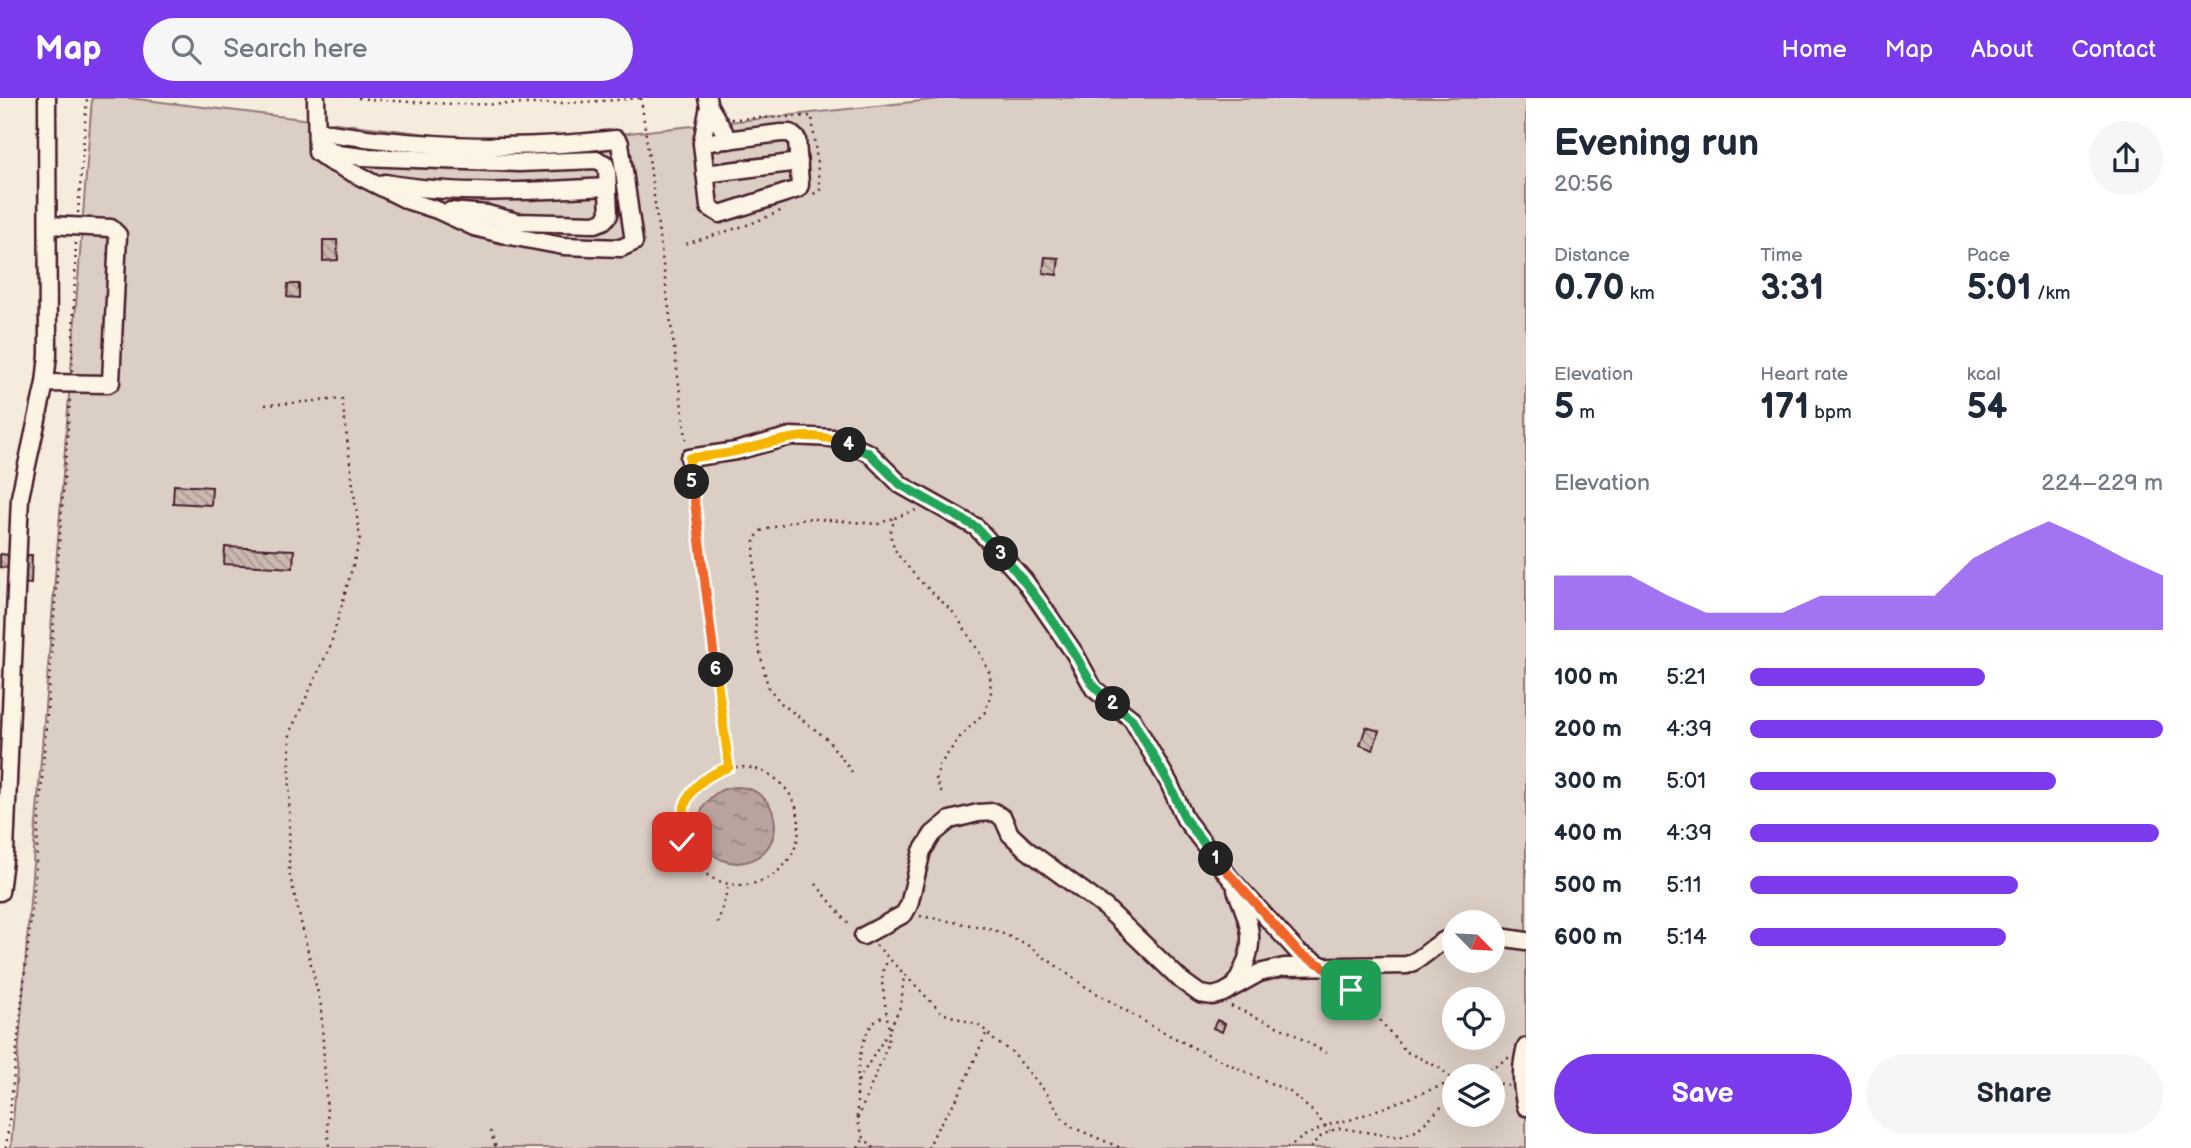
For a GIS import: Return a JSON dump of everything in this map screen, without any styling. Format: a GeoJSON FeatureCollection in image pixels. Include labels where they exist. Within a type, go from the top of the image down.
{"type":"FeatureCollection","features":[{"type":"Feature","properties":{"kind":"street"},"geometry":{"type":"LineString","coordinates":[[0,891],[5,852],[3,770],[20,497],[45,383],[48,355],[47,98]]}},
{"type":"Feature","properties":{"kind":"street"},"geometry":{"type":"LineString","coordinates":[[316,98],[317,152],[329,161],[409,201],[474,227],[563,246],[621,248],[634,242],[620,143],[616,139],[509,146],[317,137]]}},
{"type":"Feature","properties":{"kind":"street"},"geometry":{"type":"LineString","coordinates":[[708,102],[729,141]]}},
{"type":"Feature","properties":{"kind":"street"},"geometry":{"type":"LineString","coordinates":[[702,143],[790,133],[797,139],[800,185],[798,189],[720,214],[709,207],[702,143],[708,102]]}},
{"type":"Feature","properties":{"kind":"street"},"geometry":{"type":"LineString","coordinates":[[317,137],[338,154],[363,157],[519,163],[597,160],[605,164],[609,215],[595,224],[517,222],[486,214],[437,210]]}},
{"type":"Feature","properties":{"kind":"street"},"geometry":{"type":"LineString","coordinates":[[705,174],[799,162]]}},
{"type":"Feature","properties":{"kind":"street"},"geometry":{"type":"LineString","coordinates":[[369,180],[419,189],[532,191],[608,187]]}},
{"type":"Feature","properties":{"kind":"street"},"geometry":{"type":"LineString","coordinates":[[45,383],[111,382],[118,235],[115,230],[48,225]]}},
{"type":"Feature","properties":{"kind":"street"},"geometry":{"type":"LineString","coordinates":[[689,458],[736,451],[791,436],[833,438],[869,453],[901,485],[976,527],[1024,580],[1075,654],[1094,689],[1132,719],[1169,783],[1185,819],[1230,878],[1299,953],[1321,965]]}},
{"type":"Feature","properties":{"kind":"street"},"geometry":{"type":"LineString","coordinates":[[863,936],[904,914],[909,905],[922,851],[933,834],[950,820],[994,812],[1003,818],[1010,834],[1027,850],[1105,907],[1182,981],[1200,994],[1213,996],[1223,993],[1259,973],[1284,967],[1407,965],[1419,960],[1442,943]]}},
{"type":"Feature","properties":{"kind":"street"},"geometry":{"type":"LineString","coordinates":[[1230,878],[1249,920],[1251,937],[1249,958],[1234,986]]}},
{"type":"Feature","properties":{"kind":"street"},"geometry":{"type":"LineString","coordinates":[[1505,938],[1526,941]]}},
{"type":"Feature","properties":{"kind":"street"},"geometry":{"type":"LineString","coordinates":[[1519,1051],[1526,1107]]}},
{"type":"Feature","properties":{"kind":"path"},"geometry":{"type":"LineString","coordinates":[[6,1148],[34,889],[65,500],[77,226],[87,98]]}},
{"type":"Feature","properties":{"kind":"path"},"geometry":{"type":"LineString","coordinates":[[358,98],[444,104],[516,105],[641,98],[729,767]]}},
{"type":"Feature","properties":{"kind":"path"},"geometry":{"type":"LineString","coordinates":[[265,405],[342,399],[360,540],[330,647],[289,732],[289,872],[321,1006],[329,1148]]}},
{"type":"Feature","properties":{"kind":"path"},"geometry":{"type":"LineString","coordinates":[[852,772],[827,739],[781,703],[768,687],[756,635],[754,540],[761,531],[805,518],[878,524],[934,503]]}},
{"type":"Feature","properties":{"kind":"path"},"geometry":{"type":"LineString","coordinates":[[896,517],[891,529],[891,540],[897,554],[918,579],[955,614],[981,654],[990,674],[991,695],[985,712],[959,738],[939,766],[936,780],[942,794]]}},
{"type":"Feature","properties":{"kind":"path"},"geometry":{"type":"LineString","coordinates":[[749,766],[768,772],[783,784],[794,800],[800,820],[799,839],[791,858],[778,873],[761,882],[741,886],[729,884],[704,874],[691,860],[682,842],[680,822],[685,803],[695,787],[710,774],[729,767],[749,766]]}},
{"type":"Feature","properties":{"kind":"path"},"geometry":{"type":"LineString","coordinates":[[718,923],[729,884]]}},
{"type":"Feature","properties":{"kind":"path"},"geometry":{"type":"LineString","coordinates":[[816,884],[848,925],[863,936]]}},
{"type":"Feature","properties":{"kind":"path"},"geometry":{"type":"LineString","coordinates":[[904,914],[992,929],[1026,944],[1086,987],[1152,1026],[1290,1092],[1330,1131]]}},
{"type":"Feature","properties":{"kind":"path"},"geometry":{"type":"LineString","coordinates":[[886,955],[942,1013],[981,1026],[986,1034],[1012,1052],[1072,1127],[1121,1148]]}},
{"type":"Feature","properties":{"kind":"path"},"geometry":{"type":"LineString","coordinates":[[857,1120],[888,1045],[883,969],[890,959]]}},
{"type":"Feature","properties":{"kind":"path"},"geometry":{"type":"LineString","coordinates":[[1321,965],[1377,1016],[1405,1051],[1442,1070]]}},
{"type":"Feature","properties":{"kind":"path"},"geometry":{"type":"LineString","coordinates":[[858,1081],[901,1005],[904,975]]}},
{"type":"Feature","properties":{"kind":"path"},"geometry":{"type":"LineString","coordinates":[[1213,996],[1326,1053]]}},
{"type":"Feature","properties":{"kind":"path"},"geometry":{"type":"LineString","coordinates":[[874,1148],[864,1138],[857,1120],[859,1062],[872,1025],[886,1014]]}},
{"type":"Feature","properties":{"kind":"path"},"geometry":{"type":"LineString","coordinates":[[928,1148],[939,1125],[958,1097],[986,1034]]}},
{"type":"Feature","properties":{"kind":"path"},"geometry":{"type":"LineString","coordinates":[[1498,1064],[1519,1051]]}},
{"type":"Feature","properties":{"kind":"path"},"geometry":{"type":"LineString","coordinates":[[1287,1148],[1325,1126],[1353,1119],[1442,1086]]}},
{"type":"Feature","properties":{"kind":"path"},"geometry":{"type":"LineString","coordinates":[[1311,1148],[1313,1143],[1339,1128],[1399,1137],[1416,1131],[1442,1106]]}},
{"type":"Feature","properties":{"kind":"path"},"geometry":{"type":"LineString","coordinates":[[490,1131],[496,1148]]}},
{"type":"Feature","properties":{"kind":"path"},"geometry":{"type":"LineString","coordinates":[[858,1148],[864,1138]]}},
{"type":"Feature","properties":{"kind":"shaded area"},"geometry":{"type":"Polygon","coordinates":[[[92,98],[128,98],[519,145],[949,98],[1526,98],[1526,1148],[11,1148],[92,98]]]}},
{"type":"Feature","properties":{"kind":"water"},"geometry":{"type":"Polygon","coordinates":[[[737,787],[751,790],[764,798],[772,811],[775,825],[772,839],[764,852],[751,860],[737,863],[723,860],[710,852],[702,839],[699,825],[702,811],[710,798],[723,790],[737,787]]]}},
{"type":"Feature","properties":{"kind":"building"},"geometry":{"type":"Polygon","coordinates":[[[323,240],[337,240],[338,260],[323,261],[323,240]]]}},
{"type":"Feature","properties":{"kind":"building"},"geometry":{"type":"Polygon","coordinates":[[[1045,257],[1059,258],[1057,275],[1043,273],[1045,257]]]}},
{"type":"Feature","properties":{"kind":"building"},"geometry":{"type":"Polygon","coordinates":[[[288,284],[299,284],[299,298],[287,297],[288,284]]]}},
{"type":"Feature","properties":{"kind":"building"},"geometry":{"type":"Polygon","coordinates":[[[174,485],[212,487],[211,505],[173,503],[174,485]]]}},
{"type":"Feature","properties":{"kind":"building"},"geometry":{"type":"Polygon","coordinates":[[[225,547],[294,550],[293,568],[224,564],[225,547]]]}},
{"type":"Feature","properties":{"kind":"building"},"geometry":{"type":"Polygon","coordinates":[[[0,554],[9,555],[8,568],[0,567],[0,554]]]}},
{"type":"Feature","properties":{"kind":"building"},"geometry":{"type":"Polygon","coordinates":[[[20,555],[32,555],[31,584],[18,583],[20,555]]]}},
{"type":"Feature","properties":{"kind":"building"},"geometry":{"type":"Polygon","coordinates":[[[1366,727],[1379,731],[1373,750],[1360,745],[1366,727]]]}},
{"type":"Feature","properties":{"kind":"building"},"geometry":{"type":"Polygon","coordinates":[[[1217,1020],[1225,1024],[1222,1032],[1213,1028],[1217,1020]]]}},
{"type":"Feature","properties":{"kind":"route"},"geometry":{"type":"LineString","coordinates":[[682,842],[680,822],[685,803],[695,787],[710,774],[729,767],[689,458],[736,451],[791,436],[833,438],[869,453],[901,485],[976,527],[1024,580],[1075,654],[1094,689],[1132,719],[1169,783],[1185,819],[1230,878],[1299,953],[1321,965],[1351,990]]}}]}
